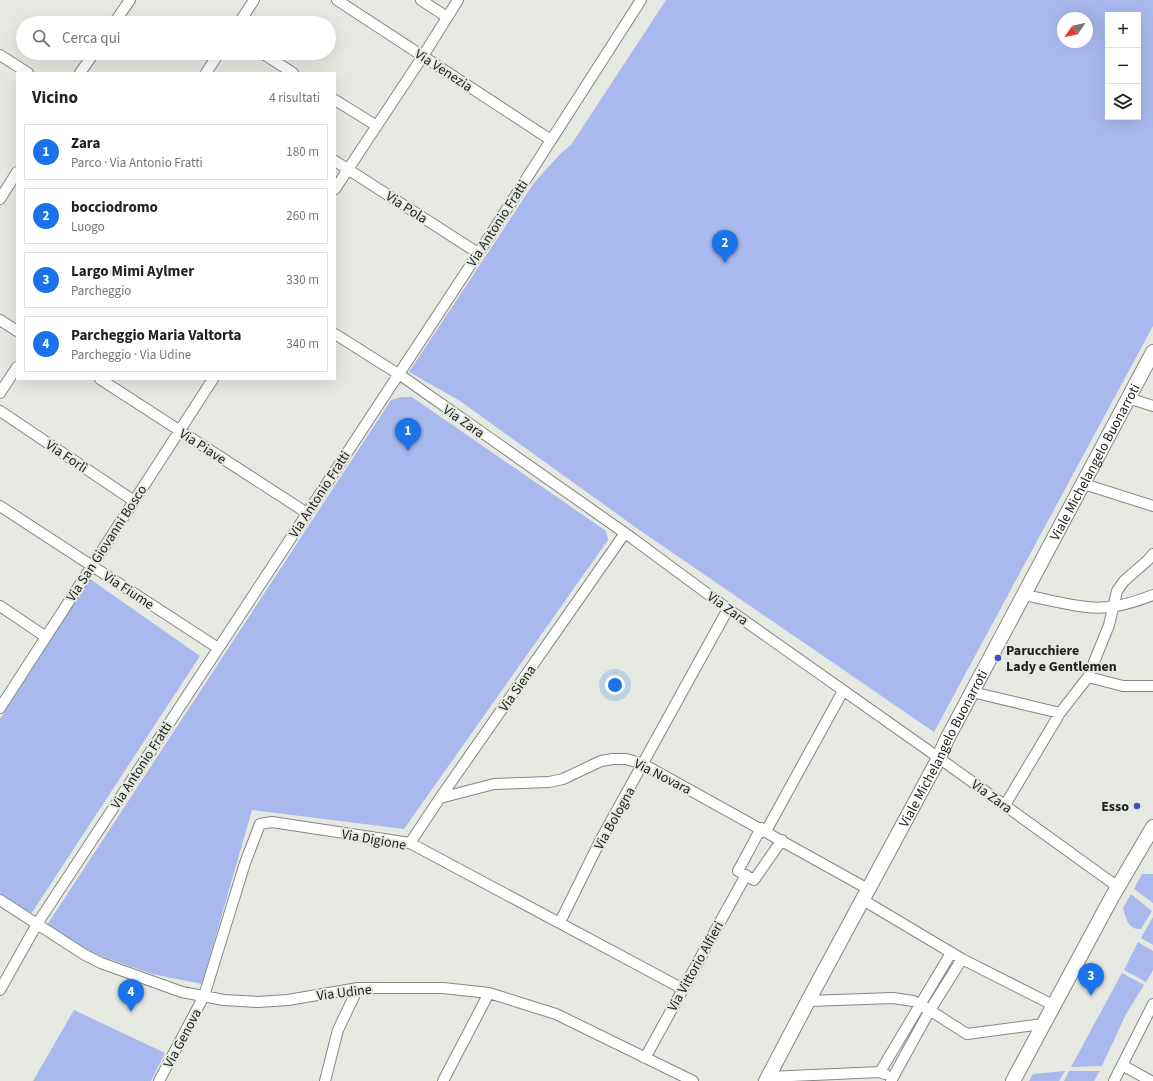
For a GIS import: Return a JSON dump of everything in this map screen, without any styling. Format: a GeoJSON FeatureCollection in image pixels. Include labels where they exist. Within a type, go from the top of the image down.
{"type":"FeatureCollection","features":[{"type":"Feature","properties":{"kind":"street"},"geometry":{"type":"LineString","coordinates":[[119,16],[130,0]]}},
{"type":"Feature","properties":{"kind":"street"},"geometry":{"type":"LineString","coordinates":[[244,16],[254,0]]}},
{"type":"Feature","properties":{"kind":"street","name":"Via Venezia"},"geometry":{"type":"LineString","coordinates":[[336,0],[552,140]]}},
{"type":"Feature","properties":{"kind":"street"},"geometry":{"type":"LineString","coordinates":[[421,0],[447,17]]}},
{"type":"Feature","properties":{"kind":"street"},"geometry":{"type":"LineString","coordinates":[[336,187],[423,56],[458,0]]}},
{"type":"Feature","properties":{"kind":"street","name":"Via Antonio Fratti"},"geometry":{"type":"LineString","coordinates":[[0,990],[37,924],[552,140],[641,0]]}},
{"type":"Feature","properties":{"kind":"street"},"geometry":{"type":"LineString","coordinates":[[0,55],[26,72]]}},
{"type":"Feature","properties":{"kind":"street"},"geometry":{"type":"LineString","coordinates":[[81,72],[89,60]]}},
{"type":"Feature","properties":{"kind":"street"},"geometry":{"type":"LineString","coordinates":[[207,72],[214,60]]}},
{"type":"Feature","properties":{"kind":"street"},"geometry":{"type":"LineString","coordinates":[[273,60],[291,72]]}},
{"type":"Feature","properties":{"kind":"street"},"geometry":{"type":"LineString","coordinates":[[336,101],[377,126]]}},
{"type":"Feature","properties":{"kind":"street","name":"Via Pola"},"geometry":{"type":"LineString","coordinates":[[336,162],[478,253]]}},
{"type":"Feature","properties":{"kind":"street"},"geometry":{"type":"LineString","coordinates":[[0,199],[16,174]]}},
{"type":"Feature","properties":{"kind":"street"},"geometry":{"type":"LineString","coordinates":[[0,320],[16,330]]}},
{"type":"Feature","properties":{"kind":"street","name":"Via Zara"},"geometry":{"type":"LineString","coordinates":[[336,335],[398,374],[625,533],[728,609],[1118,886]]}},
{"type":"Feature","properties":{"kind":"street","name":"Viale Michelangelo Buonarroti"},"geometry":{"type":"LineString","coordinates":[[767,1079],[939,758],[946,741],[1153,352]]}},
{"type":"Feature","properties":{"kind":"street"},"geometry":{"type":"LineString","coordinates":[[0,393],[16,369]]}},
{"type":"Feature","properties":{"kind":"street","name":"Via Piave"},"geometry":{"type":"LineString","coordinates":[[102,380],[307,513]]}},
{"type":"Feature","properties":{"kind":"street","name":"Via San Giovanni Bosco"},"geometry":{"type":"LineString","coordinates":[[0,708],[212,380]]}},
{"type":"Feature","properties":{"kind":"street"},"geometry":{"type":"LineString","coordinates":[[1128,398],[1153,406]]}},
{"type":"Feature","properties":{"kind":"street","name":"Via Forlì"},"geometry":{"type":"LineString","coordinates":[[0,412],[134,501]]}},
{"type":"Feature","properties":{"kind":"street"},"geometry":{"type":"LineString","coordinates":[[1084,484],[1153,506]]}},
{"type":"Feature","properties":{"kind":"street","name":"Via Fiume"},"geometry":{"type":"LineString","coordinates":[[0,506],[218,648]]}},
{"type":"Feature","properties":{"kind":"street","name":"Via Siena"},"geometry":{"type":"LineString","coordinates":[[410,843],[625,533]]}},
{"type":"Feature","properties":{"kind":"street"},"geometry":{"type":"LineString","coordinates":[[1005,805],[1060,713],[1088,677],[1109,625],[1117,591],[1124,581],[1153,554]]}},
{"type":"Feature","properties":{"kind":"street"},"geometry":{"type":"LineString","coordinates":[[1024,595],[1088,608],[1113,607],[1130,604],[1153,595]]}},
{"type":"Feature","properties":{"kind":"street"},"geometry":{"type":"LineString","coordinates":[[0,606],[46,637]]}},
{"type":"Feature","properties":{"kind":"street","name":"Via Bologna"},"geometry":{"type":"LineString","coordinates":[[560,922],[600,841],[728,609]]}},
{"type":"Feature","properties":{"kind":"street"},"geometry":{"type":"LineString","coordinates":[[1088,677],[1123,686],[1153,686]]}},
{"type":"Feature","properties":{"kind":"street"},"geometry":{"type":"LineString","coordinates":[[782,840],[754,880],[738,870],[764,830],[843,691]]}},
{"type":"Feature","properties":{"kind":"street"},"geometry":{"type":"LineString","coordinates":[[972,692],[1060,713]]}},
{"type":"Feature","properties":{"kind":"street","name":"Via Novara"},"geometry":{"type":"LineString","coordinates":[[440,798],[494,784],[549,782],[563,779],[601,761],[626,759],[643,764],[782,840],[866,894],[951,953],[1054,1005]]}},
{"type":"Feature","properties":{"kind":"street","name":"Via Digione"},"geometry":{"type":"LineString","coordinates":[[204,996],[245,863],[260,824],[272,822],[410,843],[683,988]]}},
{"type":"Feature","properties":{"kind":"street"},"geometry":{"type":"LineString","coordinates":[[1013,1081],[1118,886],[1153,827]]}},
{"type":"Feature","properties":{"kind":"street","name":"Via Vittorio Alfieri"},"geometry":{"type":"LineString","coordinates":[[645,1058],[746,875]]}},
{"type":"Feature","properties":{"kind":"street","name":"Via Udine"},"geometry":{"type":"LineString","coordinates":[[0,900],[85,955],[101,963],[182,992],[240,1001],[265,1002],[288,1000],[358,988],[443,988],[489,993],[556,1014],[693,1081]]}},
{"type":"Feature","properties":{"kind":"street"},"geometry":{"type":"LineString","coordinates":[[880,1072],[951,953]]}},
{"type":"Feature","properties":{"kind":"street"},"geometry":{"type":"LineString","coordinates":[[767,1079],[880,1072],[891,1079],[930,1010],[962,959]]}},
{"type":"Feature","properties":{"kind":"street"},"geometry":{"type":"LineString","coordinates":[[325,1081],[338,1030],[358,988]]}},
{"type":"Feature","properties":{"kind":"street"},"geometry":{"type":"LineString","coordinates":[[442,1081],[489,993]]}},
{"type":"Feature","properties":{"kind":"street","name":"Via Genova"},"geometry":{"type":"LineString","coordinates":[[159,1081],[204,996]]}},
{"type":"Feature","properties":{"kind":"street"},"geometry":{"type":"LineString","coordinates":[[808,1001],[893,998],[913,1001],[967,1034],[1044,1024]]}},
{"type":"Feature","properties":{"kind":"street"},"geometry":{"type":"LineString","coordinates":[[1114,1081],[1153,1004]]}},
{"type":"Feature","properties":{"kind":"street"},"geometry":{"type":"LineString","coordinates":[[1122,1065],[1152,1081]]}},
{"type":"Feature","properties":{"kind":"shaded area"},"geometry":{"type":"Polygon","coordinates":[[[666,0],[1153,0],[1153,326],[934,732],[638,529],[460,401],[409,372],[534,183],[561,153],[571,145],[666,0]]]}},
{"type":"Feature","properties":{"kind":"shaded area"},"geometry":{"type":"Polygon","coordinates":[[[401,397],[412,397],[606,531],[608,540],[404,829],[252,810],[202,984],[152,974],[95,954],[47,925],[391,400],[401,397]]]}},
{"type":"Feature","properties":{"kind":"shaded area"},"geometry":{"type":"Polygon","coordinates":[[[90,579],[200,656],[31,914],[0,893],[0,719],[90,579]]]}},
{"type":"Feature","properties":{"kind":"shaded area"},"geometry":{"type":"Polygon","coordinates":[[[1142,874],[1153,874],[1153,903],[1134,889],[1142,874]]]}},
{"type":"Feature","properties":{"kind":"shaded area"},"geometry":{"type":"Polygon","coordinates":[[[1131,894],[1152,911],[1141,929],[1133,928],[1128,923],[1123,908],[1131,894]]]}},
{"type":"Feature","properties":{"kind":"shaded area"},"geometry":{"type":"Polygon","coordinates":[[[1153,917],[1153,945],[1141,938],[1153,917]]]}},
{"type":"Feature","properties":{"kind":"shaded area"},"geometry":{"type":"Polygon","coordinates":[[[1138,942],[1153,951],[1153,970],[1146,982],[1124,970],[1138,942]]]}},
{"type":"Feature","properties":{"kind":"shaded area"},"geometry":{"type":"Polygon","coordinates":[[[1122,973],[1144,985],[1126,1014],[1102,1066],[1071,1067],[1122,973]]]}},
{"type":"Feature","properties":{"kind":"shaded area"},"geometry":{"type":"Polygon","coordinates":[[[74,1010],[165,1053],[151,1081],[33,1081],[74,1010]]]}},
{"type":"Feature","properties":{"kind":"shaded area"},"geometry":{"type":"Polygon","coordinates":[[[1065,1071],[1059,1081],[1029,1081],[1033,1074],[1065,1071]]]}},
{"type":"Feature","properties":{"kind":"shaded area"},"geometry":{"type":"Polygon","coordinates":[[[1069,1071],[1100,1071],[1094,1081],[1064,1081],[1069,1071]]]}},
{"type":"Feature","properties":{"kind":"place","name":"bocciodromo"},"geometry":{"type":"Point","coordinates":[725,263]}},
{"type":"Feature","properties":{"kind":"place","name":"Zara"},"geometry":{"type":"Point","coordinates":[408,451]}},
{"type":"Feature","properties":{"kind":"place","name":"Parucchiere Lady e Gentlemen"},"geometry":{"type":"Point","coordinates":[998,658]}},
{"type":"Feature","properties":{"kind":"place","name":"Esso"},"geometry":{"type":"Point","coordinates":[1137,806]}},
{"type":"Feature","properties":{"kind":"place","name":"Largo Mimi Aylmer"},"geometry":{"type":"Point","coordinates":[1091,996]}},
{"type":"Feature","properties":{"kind":"place","name":"Parcheggio Maria Valtorta"},"geometry":{"type":"Point","coordinates":[131,1012]}}]}
